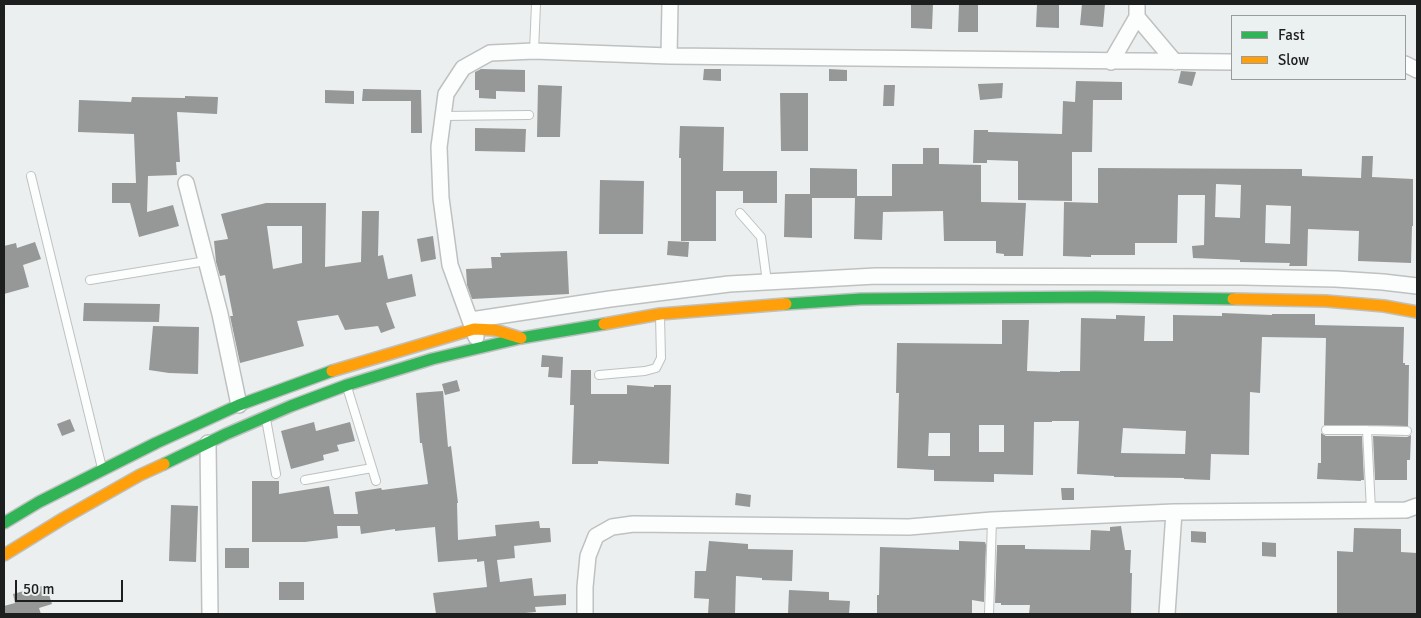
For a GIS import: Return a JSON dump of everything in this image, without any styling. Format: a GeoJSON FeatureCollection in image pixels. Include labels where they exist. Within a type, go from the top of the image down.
{"type":"FeatureCollection","features":[{"type":"Feature","properties":{"kind":"main road"},"geometry":{"type":"LineString","coordinates":[[4,555],[140,475],[291,406],[347,385],[432,359],[521,338],[660,314],[861,299],[1095,297],[1326,301],[1384,306],[1417,312]]}},
{"type":"Feature","properties":{"kind":"main road"},"geometry":{"type":"LineString","coordinates":[[4,523],[39,502],[156,443],[239,405],[328,372],[473,324],[521,338]]}},
{"type":"Feature","properties":{"kind":"street"},"geometry":{"type":"LineString","coordinates":[[669,56],[670,4]]}},
{"type":"Feature","properties":{"kind":"street"},"geometry":{"type":"LineString","coordinates":[[1111,62],[1137,10],[1175,62]]}},
{"type":"Feature","properties":{"kind":"street"},"geometry":{"type":"LineString","coordinates":[[479,348],[473,324],[450,265],[441,198],[440,147],[446,94],[463,68],[490,54],[534,51],[669,56],[1231,62]]}},
{"type":"Feature","properties":{"kind":"street"},"geometry":{"type":"LineString","coordinates":[[186,183],[220,314],[239,405]]}},
{"type":"Feature","properties":{"kind":"street"},"geometry":{"type":"LineString","coordinates":[[473,324],[680,290],[729,284],[876,276],[1243,277],[1383,282],[1417,286]]}},
{"type":"Feature","properties":{"kind":"street"},"geometry":{"type":"LineString","coordinates":[[1243,277],[1243,300]]}},
{"type":"Feature","properties":{"kind":"street"},"geometry":{"type":"LineString","coordinates":[[208,443],[210,614]]}},
{"type":"Feature","properties":{"kind":"street"},"geometry":{"type":"LineString","coordinates":[[585,614],[588,556],[596,536],[612,527],[633,524],[909,527],[992,520],[1174,512],[1406,510],[1417,506]]}},
{"type":"Feature","properties":{"kind":"street"},"geometry":{"type":"LineString","coordinates":[[1167,614],[1174,512]]}},
{"type":"Feature","properties":{"kind":"lane"},"geometry":{"type":"LineString","coordinates":[[534,51],[536,4]]}},
{"type":"Feature","properties":{"kind":"lane"},"geometry":{"type":"LineString","coordinates":[[443,116],[529,115]]}},
{"type":"Feature","properties":{"kind":"lane"},"geometry":{"type":"LineString","coordinates":[[31,176],[103,470]]}},
{"type":"Feature","properties":{"kind":"lane"},"geometry":{"type":"LineString","coordinates":[[740,213],[762,237],[767,282]]}},
{"type":"Feature","properties":{"kind":"lane"},"geometry":{"type":"LineString","coordinates":[[90,280],[206,261]]}},
{"type":"Feature","properties":{"kind":"lane"},"geometry":{"type":"LineString","coordinates":[[599,375],[645,371],[656,368],[661,358],[660,314]]}},
{"type":"Feature","properties":{"kind":"lane"},"geometry":{"type":"LineString","coordinates":[[347,385],[376,481]]}},
{"type":"Feature","properties":{"kind":"lane"},"geometry":{"type":"LineString","coordinates":[[266,417],[276,474]]}},
{"type":"Feature","properties":{"kind":"lane"},"geometry":{"type":"LineString","coordinates":[[1326,430],[1407,432]]}},
{"type":"Feature","properties":{"kind":"lane"},"geometry":{"type":"LineString","coordinates":[[1367,430],[1371,510]]}},
{"type":"Feature","properties":{"kind":"lane"},"geometry":{"type":"LineString","coordinates":[[305,480],[372,468]]}},
{"type":"Feature","properties":{"kind":"lane"},"geometry":{"type":"LineString","coordinates":[[989,614],[992,520]]}},
{"type":"Feature","properties":{"kind":"building"},"geometry":{"type":"Polygon","coordinates":[[[911,4],[933,4],[932,29],[911,28],[911,4]]]}},
{"type":"Feature","properties":{"kind":"building"},"geometry":{"type":"Polygon","coordinates":[[[959,4],[978,4],[978,32],[958,32],[959,4]]]}},
{"type":"Feature","properties":{"kind":"building"},"geometry":{"type":"Polygon","coordinates":[[[1037,4],[1059,4],[1059,28],[1036,27],[1037,4]]]}},
{"type":"Feature","properties":{"kind":"building"},"geometry":{"type":"Polygon","coordinates":[[[1082,4],[1105,4],[1103,27],[1080,25],[1082,4]]]}},
{"type":"Feature","properties":{"kind":"building"},"geometry":{"type":"Polygon","coordinates":[[[481,69],[525,70],[525,92],[496,91],[496,99],[479,98],[479,90],[475,90],[475,72],[481,69]]]}},
{"type":"Feature","properties":{"kind":"building"},"geometry":{"type":"Polygon","coordinates":[[[704,69],[721,69],[721,81],[703,80],[704,69]]]}},
{"type":"Feature","properties":{"kind":"building"},"geometry":{"type":"Polygon","coordinates":[[[829,69],[847,70],[847,81],[829,81],[829,69]]]}},
{"type":"Feature","properties":{"kind":"building"},"geometry":{"type":"Polygon","coordinates":[[[1181,71],[1196,72],[1192,86],[1178,83],[1181,71]]]}},
{"type":"Feature","properties":{"kind":"building"},"geometry":{"type":"Polygon","coordinates":[[[1076,81],[1122,82],[1122,100],[1093,100],[1092,152],[1072,152],[1072,201],[1018,200],[1018,161],[987,160],[987,163],[973,163],[974,130],[1062,134],[1063,101],[1075,102],[1076,81]]]}},
{"type":"Feature","properties":{"kind":"building"},"geometry":{"type":"Polygon","coordinates":[[[1003,83],[1002,98],[980,100],[978,84],[1003,83]]]}},
{"type":"Feature","properties":{"kind":"building"},"geometry":{"type":"Polygon","coordinates":[[[538,85],[562,86],[560,137],[537,137],[538,85]]]}},
{"type":"Feature","properties":{"kind":"building"},"geometry":{"type":"Polygon","coordinates":[[[884,85],[895,85],[894,106],[883,106],[884,85]]]}},
{"type":"Feature","properties":{"kind":"building"},"geometry":{"type":"Polygon","coordinates":[[[363,89],[421,90],[422,133],[411,133],[411,101],[362,101],[363,89]]]}},
{"type":"Feature","properties":{"kind":"building"},"geometry":{"type":"Polygon","coordinates":[[[325,90],[354,91],[354,104],[325,103],[325,90]]]}},
{"type":"Feature","properties":{"kind":"building"},"geometry":{"type":"Polygon","coordinates":[[[780,93],[808,93],[808,151],[781,151],[780,93]]]}},
{"type":"Feature","properties":{"kind":"building"},"geometry":{"type":"Polygon","coordinates":[[[185,96],[218,97],[217,114],[177,112],[180,162],[176,162],[177,175],[148,176],[147,212],[173,205],[179,226],[139,237],[130,203],[112,203],[112,183],[136,183],[134,134],[78,132],[79,100],[131,102],[132,97],[185,98],[185,96]]]}},
{"type":"Feature","properties":{"kind":"building"},"geometry":{"type":"Polygon","coordinates":[[[680,126],[724,127],[723,171],[777,171],[777,203],[743,203],[743,191],[716,191],[716,241],[681,241],[680,126]]]}},
{"type":"Feature","properties":{"kind":"building"},"geometry":{"type":"Polygon","coordinates":[[[475,128],[526,129],[525,152],[475,151],[475,128]]]}},
{"type":"Feature","properties":{"kind":"building"},"geometry":{"type":"Polygon","coordinates":[[[923,148],[939,148],[939,164],[981,165],[981,202],[1026,203],[1023,256],[1004,256],[1004,254],[996,253],[996,241],[944,241],[943,211],[883,212],[882,240],[854,239],[855,198],[812,198],[812,238],[784,237],[785,194],[810,194],[810,168],[857,169],[857,196],[892,196],[892,164],[923,164],[923,148]]]}},
{"type":"Feature","properties":{"kind":"building"},"geometry":{"type":"Polygon","coordinates":[[[1362,156],[1373,156],[1372,177],[1413,179],[1411,263],[1358,261],[1359,231],[1308,229],[1307,266],[1289,266],[1290,263],[1240,262],[1240,260],[1193,258],[1192,246],[1204,245],[1205,195],[1178,195],[1177,243],[1135,243],[1135,255],[1063,256],[1064,202],[1098,203],[1098,168],[1302,169],[1302,176],[1361,178],[1362,156]],[[1216,184],[1215,217],[1240,218],[1241,185],[1216,184]],[[1266,205],[1265,243],[1290,244],[1291,206],[1266,205]]]}},
{"type":"Feature","properties":{"kind":"building"},"geometry":{"type":"Polygon","coordinates":[[[600,180],[644,181],[643,234],[599,234],[600,180]]]}},
{"type":"Feature","properties":{"kind":"building"},"geometry":{"type":"Polygon","coordinates":[[[266,203],[326,203],[325,267],[361,262],[362,211],[379,211],[378,256],[383,255],[388,279],[412,274],[416,296],[386,303],[395,328],[381,333],[378,326],[345,330],[338,315],[297,321],[304,346],[240,363],[230,316],[233,316],[225,275],[220,276],[216,262],[214,241],[228,239],[221,214],[266,203]],[[267,226],[273,269],[302,263],[302,226],[267,226]]]}},
{"type":"Feature","properties":{"kind":"building"},"geometry":{"type":"Polygon","coordinates":[[[433,236],[436,259],[421,262],[417,239],[433,236]]]}},
{"type":"Feature","properties":{"kind":"building"},"geometry":{"type":"Polygon","coordinates":[[[668,241],[689,242],[688,257],[667,255],[668,241]]]}},
{"type":"Feature","properties":{"kind":"building"},"geometry":{"type":"Polygon","coordinates":[[[35,242],[41,259],[23,265],[29,287],[4,294],[4,246],[16,243],[17,248],[35,242]]]}},
{"type":"Feature","properties":{"kind":"building"},"geometry":{"type":"Polygon","coordinates":[[[567,251],[569,294],[472,299],[467,285],[466,269],[492,268],[491,257],[501,257],[500,253],[567,251]]]}},
{"type":"Feature","properties":{"kind":"building"},"geometry":{"type":"Polygon","coordinates":[[[84,303],[160,304],[159,322],[83,321],[84,303]]]}},
{"type":"Feature","properties":{"kind":"building"},"geometry":{"type":"Polygon","coordinates":[[[1222,313],[1315,314],[1315,325],[1404,327],[1403,363],[1409,365],[1408,426],[1324,425],[1326,338],[1262,337],[1260,393],[1250,392],[1249,455],[1211,454],[1210,480],[1077,474],[1079,421],[1034,422],[1033,475],[994,474],[994,482],[934,481],[934,470],[897,468],[899,393],[896,393],[897,343],[1002,344],[1002,320],[1029,320],[1027,371],[1080,371],[1081,318],[1116,319],[1116,315],[1145,316],[1144,341],[1173,341],[1173,315],[1222,316],[1222,313]],[[979,425],[979,452],[1004,452],[1004,425],[979,425]],[[1123,428],[1121,453],[1185,454],[1186,431],[1123,428]],[[929,433],[928,456],[950,456],[950,433],[929,433]]]}},
{"type":"Feature","properties":{"kind":"building"},"geometry":{"type":"Polygon","coordinates":[[[153,326],[199,327],[198,374],[149,370],[153,326]]]}},
{"type":"Feature","properties":{"kind":"building"},"geometry":{"type":"Polygon","coordinates":[[[542,355],[563,357],[562,378],[548,377],[549,367],[541,367],[542,355]]]}},
{"type":"Feature","properties":{"kind":"building"},"geometry":{"type":"Polygon","coordinates":[[[571,370],[591,370],[591,394],[627,394],[627,385],[654,387],[654,385],[671,385],[669,464],[598,461],[598,464],[572,464],[574,405],[570,405],[571,370]]]}},
{"type":"Feature","properties":{"kind":"building"},"geometry":{"type":"Polygon","coordinates":[[[457,380],[460,391],[445,395],[442,384],[457,380]]]}},
{"type":"Feature","properties":{"kind":"building"},"geometry":{"type":"Polygon","coordinates":[[[443,391],[448,447],[451,446],[458,503],[458,540],[496,536],[495,525],[539,521],[540,528],[550,528],[551,542],[514,546],[515,558],[497,560],[500,582],[532,578],[534,596],[566,594],[566,605],[535,607],[536,612],[514,614],[436,614],[433,593],[487,587],[484,561],[477,562],[477,559],[438,562],[435,527],[395,531],[395,529],[361,534],[360,526],[337,526],[338,538],[305,542],[252,542],[252,481],[279,481],[279,494],[329,486],[334,514],[358,514],[355,492],[428,484],[422,443],[420,443],[416,393],[443,391]]]}},
{"type":"Feature","properties":{"kind":"building"},"geometry":{"type":"Polygon","coordinates":[[[70,419],[75,431],[62,436],[57,424],[70,419]]]}},
{"type":"Feature","properties":{"kind":"building"},"geometry":{"type":"Polygon","coordinates":[[[314,422],[316,431],[350,422],[355,441],[337,445],[339,451],[323,455],[324,460],[291,469],[281,431],[314,422]]]}},
{"type":"Feature","properties":{"kind":"building"},"geometry":{"type":"Polygon","coordinates":[[[1321,433],[1326,436],[1362,436],[1364,480],[1317,479],[1318,463],[1321,463],[1321,433]]]}},
{"type":"Feature","properties":{"kind":"building"},"geometry":{"type":"Polygon","coordinates":[[[1411,435],[1410,460],[1407,460],[1407,480],[1375,480],[1373,436],[1407,437],[1411,435]]]}},
{"type":"Feature","properties":{"kind":"building"},"geometry":{"type":"Polygon","coordinates":[[[1061,488],[1074,488],[1074,500],[1062,500],[1061,488]]]}},
{"type":"Feature","properties":{"kind":"building"},"geometry":{"type":"Polygon","coordinates":[[[736,493],[751,495],[750,507],[735,505],[736,493]]]}},
{"type":"Feature","properties":{"kind":"building"},"geometry":{"type":"Polygon","coordinates":[[[171,505],[198,506],[196,562],[169,561],[171,505]]]}},
{"type":"Feature","properties":{"kind":"building"},"geometry":{"type":"Polygon","coordinates":[[[1121,526],[1125,550],[1131,550],[1131,614],[1029,614],[1030,605],[1001,605],[1001,603],[995,603],[997,545],[1025,545],[1025,549],[1090,550],[1091,530],[1110,531],[1110,527],[1121,526]]]}},
{"type":"Feature","properties":{"kind":"building"},"geometry":{"type":"Polygon","coordinates":[[[1354,528],[1401,529],[1401,552],[1417,553],[1417,614],[1337,614],[1337,551],[1353,552],[1354,528]]]}},
{"type":"Feature","properties":{"kind":"building"},"geometry":{"type":"Polygon","coordinates":[[[1191,531],[1206,532],[1206,543],[1191,542],[1191,531]]]}},
{"type":"Feature","properties":{"kind":"building"},"geometry":{"type":"Polygon","coordinates":[[[709,541],[748,544],[748,549],[793,550],[792,581],[762,580],[762,578],[736,576],[735,614],[708,614],[709,599],[694,598],[695,571],[706,571],[709,541]]]}},
{"type":"Feature","properties":{"kind":"building"},"geometry":{"type":"Polygon","coordinates":[[[959,541],[985,542],[986,545],[984,602],[972,600],[972,613],[877,614],[880,547],[959,550],[959,541]]]}},
{"type":"Feature","properties":{"kind":"building"},"geometry":{"type":"Polygon","coordinates":[[[1262,542],[1276,543],[1276,557],[1262,556],[1262,542]]]}},
{"type":"Feature","properties":{"kind":"building"},"geometry":{"type":"Polygon","coordinates":[[[225,548],[249,548],[249,568],[225,568],[225,548]]]}},
{"type":"Feature","properties":{"kind":"building"},"geometry":{"type":"Polygon","coordinates":[[[279,582],[304,582],[304,600],[279,600],[279,582]]]}},
{"type":"Feature","properties":{"kind":"building"},"geometry":{"type":"Polygon","coordinates":[[[46,585],[52,604],[39,608],[41,614],[4,614],[4,606],[15,603],[13,594],[46,585]]]}},
{"type":"Feature","properties":{"kind":"building"},"geometry":{"type":"Polygon","coordinates":[[[789,590],[829,592],[829,600],[850,601],[849,614],[788,614],[789,590]]]}},
{"type":"Feature","properties":{"kind":"traffic: fast"},"geometry":{"type":"LineString","coordinates":[[786,304],[861,299],[1095,297],[1233,299]]}},
{"type":"Feature","properties":{"kind":"traffic: fast"},"geometry":{"type":"LineString","coordinates":[[164,464],[226,434],[291,406],[347,385],[432,359],[521,338],[604,324]]}},
{"type":"Feature","properties":{"kind":"traffic: fast"},"geometry":{"type":"LineString","coordinates":[[4,523],[39,502],[156,443],[239,405],[332,371]]}},
{"type":"Feature","properties":{"kind":"traffic: slow"},"geometry":{"type":"LineString","coordinates":[[1233,299],[1326,301],[1384,306],[1417,312]]}},
{"type":"Feature","properties":{"kind":"traffic: slow"},"geometry":{"type":"LineString","coordinates":[[604,324],[660,314],[786,304]]}},
{"type":"Feature","properties":{"kind":"traffic: slow"},"geometry":{"type":"LineString","coordinates":[[332,371],[474,329],[495,330],[521,338]]}},
{"type":"Feature","properties":{"kind":"traffic: slow"},"geometry":{"type":"LineString","coordinates":[[4,555],[64,518],[140,475],[164,464]]}}]}
